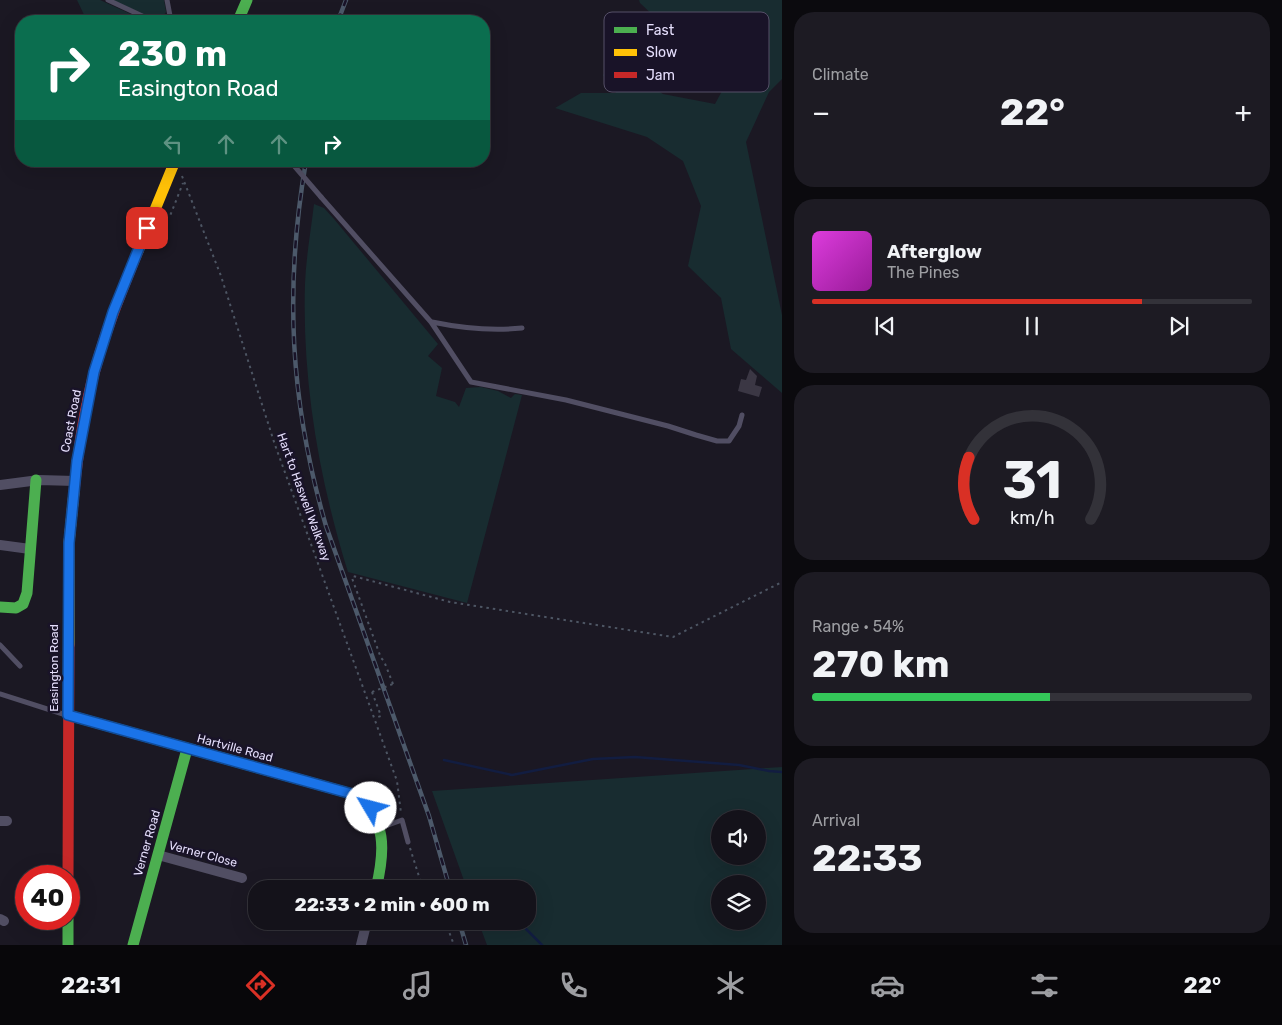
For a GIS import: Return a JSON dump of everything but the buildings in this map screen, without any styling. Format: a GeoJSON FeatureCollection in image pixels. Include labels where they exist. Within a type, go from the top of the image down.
{"type":"FeatureCollection","features":[{"type":"Feature","properties":{"kind":"main road"},"geometry":{"type":"LineString","coordinates":[[241,15],[247,0]]}},
{"type":"Feature","properties":{"kind":"main road","name":"Coast Road"},"geometry":{"type":"LineString","coordinates":[[77,461],[94,372],[113,312],[172,167]]}},
{"type":"Feature","properties":{"kind":"main road","name":"Easington Road"},"geometry":{"type":"LineString","coordinates":[[68,865],[69,543],[77,461]]}},
{"type":"Feature","properties":{"kind":"main road"},"geometry":{"type":"LineString","coordinates":[[0,607],[16,608],[23,604],[27,593],[36,480]]}},
{"type":"Feature","properties":{"kind":"main road","name":"Hartville Road"},"geometry":{"type":"LineString","coordinates":[[68,715],[352,794],[362,799],[371,808],[380,828]]}},
{"type":"Feature","properties":{"kind":"main road","name":"Verner Road"},"geometry":{"type":"LineString","coordinates":[[133,945],[187,749]]}},
{"type":"Feature","properties":{"kind":"main road"},"geometry":{"type":"LineString","coordinates":[[378,880],[382,862],[380,828]]}},
{"type":"Feature","properties":{"kind":"main road"},"geometry":{"type":"LineString","coordinates":[[68,930],[68,945]]}},
{"type":"Feature","properties":{"kind":"street"},"geometry":{"type":"LineString","coordinates":[[0,485],[36,480],[75,481]]}},
{"type":"Feature","properties":{"kind":"street"},"geometry":{"type":"LineString","coordinates":[[0,545],[30,549]]}},
{"type":"Feature","properties":{"kind":"street","name":"Verner Close"},"geometry":{"type":"LineString","coordinates":[[158,855],[242,878]]}},
{"type":"Feature","properties":{"kind":"street"},"geometry":{"type":"LineString","coordinates":[[361,945],[365,930]]}},
{"type":"Feature","properties":{"kind":"lane"},"geometry":{"type":"LineString","coordinates":[[108,0],[140,15]]}},
{"type":"Feature","properties":{"kind":"lane"},"geometry":{"type":"LineString","coordinates":[[167,0],[170,15]]}},
{"type":"Feature","properties":{"kind":"lane"},"geometry":{"type":"LineString","coordinates":[[295,167],[431,322],[471,382],[575,402],[717,441],[729,441],[739,426],[742,415]]}},
{"type":"Feature","properties":{"kind":"lane"},"geometry":{"type":"LineString","coordinates":[[431,322],[460,327],[503,330],[522,328]]}},
{"type":"Feature","properties":{"kind":"lane"},"geometry":{"type":"LineString","coordinates":[[0,645],[20,666]]}},
{"type":"Feature","properties":{"kind":"lane"},"geometry":{"type":"LineString","coordinates":[[0,694],[68,715]]}},
{"type":"Feature","properties":{"kind":"lane"},"geometry":{"type":"LineString","coordinates":[[380,828],[402,820],[408,842]]}},
{"type":"Feature","properties":{"kind":"path","name":"Hart to Haswell Walkway"},"geometry":{"type":"LineString","coordinates":[[170,216],[184,182],[221,276],[275,445],[397,781],[402,820]]}},
{"type":"Feature","properties":{"kind":"path"},"geometry":{"type":"LineString","coordinates":[[375,718],[381,716],[372,692],[393,684],[378,649],[352,578],[353,576],[450,602],[673,637],[782,582]]}},
{"type":"Feature","properties":{"kind":"path"},"geometry":{"type":"LineString","coordinates":[[408,842],[419,880]]}},
{"type":"Feature","properties":{"kind":"path"},"geometry":{"type":"LineString","coordinates":[[448,930],[454,945]]}},
{"type":"Feature","properties":{"kind":"green space"},"geometry":{"type":"Polygon","coordinates":[[[77,0],[100,0],[133,15],[84,15],[77,0]]]}},
{"type":"Feature","properties":{"kind":"green space"},"geometry":{"type":"Polygon","coordinates":[[[113,0],[164,0],[166,12],[164,15],[144,15],[113,0]]]}},
{"type":"Feature","properties":{"kind":"green space"},"geometry":{"type":"Polygon","coordinates":[[[639,0],[782,0],[782,79],[769,92],[769,12],[649,12],[639,0]]]}},
{"type":"Feature","properties":{"kind":"green space"},"geometry":{"type":"Polygon","coordinates":[[[615,92],[660,92],[715,104],[721,92],[769,92],[746,142],[782,315],[782,393],[731,349],[721,298],[688,266],[701,206],[683,161],[647,137],[555,108],[581,93],[615,92]]]}},
{"type":"Feature","properties":{"kind":"green space"},"geometry":{"type":"Polygon","coordinates":[[[314,204],[324,208],[334,219],[438,344],[428,356],[442,368],[436,396],[455,402],[459,407],[466,388],[481,387],[498,391],[511,398],[515,394],[522,395],[467,603],[348,572],[321,466],[314,429],[306,357],[305,284],[314,204]]]}},
{"type":"Feature","properties":{"kind":"green space"},"geometry":{"type":"Polygon","coordinates":[[[782,767],[782,945],[487,945],[481,930],[536,930],[536,880],[464,880],[432,791],[782,767]]]}},
{"type":"Feature","properties":{"kind":"waterway"},"geometry":{"type":"LineString","coordinates":[[444,760],[512,775],[593,759],[635,757],[739,765],[782,772]]}},
{"type":"Feature","properties":{"kind":"waterway"},"geometry":{"type":"LineString","coordinates":[[527,930],[542,945]]}},
{"type":"Feature","properties":{"kind":"railway"},"geometry":{"type":"LineString","coordinates":[[340,15],[346,0]]}},
{"type":"Feature","properties":{"kind":"railway"},"geometry":{"type":"LineString","coordinates":[[305,167],[299,208],[293,300],[294,345],[305,435],[326,526],[429,816],[447,880]]}},
{"type":"Feature","properties":{"kind":"railway"},"geometry":{"type":"LineString","coordinates":[[462,930],[466,945]]}},
{"type":"Feature","properties":{"kind":"traffic: fast"},"geometry":{"type":"LineString","coordinates":[[241,15],[247,0]]}},
{"type":"Feature","properties":{"kind":"traffic: fast"},"geometry":{"type":"LineString","coordinates":[[0,607],[16,608],[23,604],[27,593],[36,480]]}},
{"type":"Feature","properties":{"kind":"traffic: fast"},"geometry":{"type":"LineString","coordinates":[[68,715],[352,794],[364,803],[378,825],[382,849],[378,880]]}},
{"type":"Feature","properties":{"kind":"traffic: fast"},"geometry":{"type":"LineString","coordinates":[[133,945],[187,749]]}},
{"type":"Feature","properties":{"kind":"traffic: fast"},"geometry":{"type":"LineString","coordinates":[[68,930],[68,945]]}},
{"type":"Feature","properties":{"kind":"traffic: slow"},"geometry":{"type":"LineString","coordinates":[[138,251],[173,167]]}},
{"type":"Feature","properties":{"kind":"traffic: slow"},"geometry":{"type":"LineString","coordinates":[[69,645],[69,543],[74,492]]}},
{"type":"Feature","properties":{"kind":"traffic: jam"},"geometry":{"type":"LineString","coordinates":[[74,492],[77,461],[91,385],[109,325],[138,251]]}},
{"type":"Feature","properties":{"kind":"traffic: jam"},"geometry":{"type":"LineString","coordinates":[[68,865],[69,645]]}},
{"type":"Feature","properties":{"kind":"route"},"geometry":{"type":"LineString","coordinates":[[147,228],[113,312],[94,372],[77,461],[69,543],[68,715],[352,794],[362,799],[371,808]]}}]}
